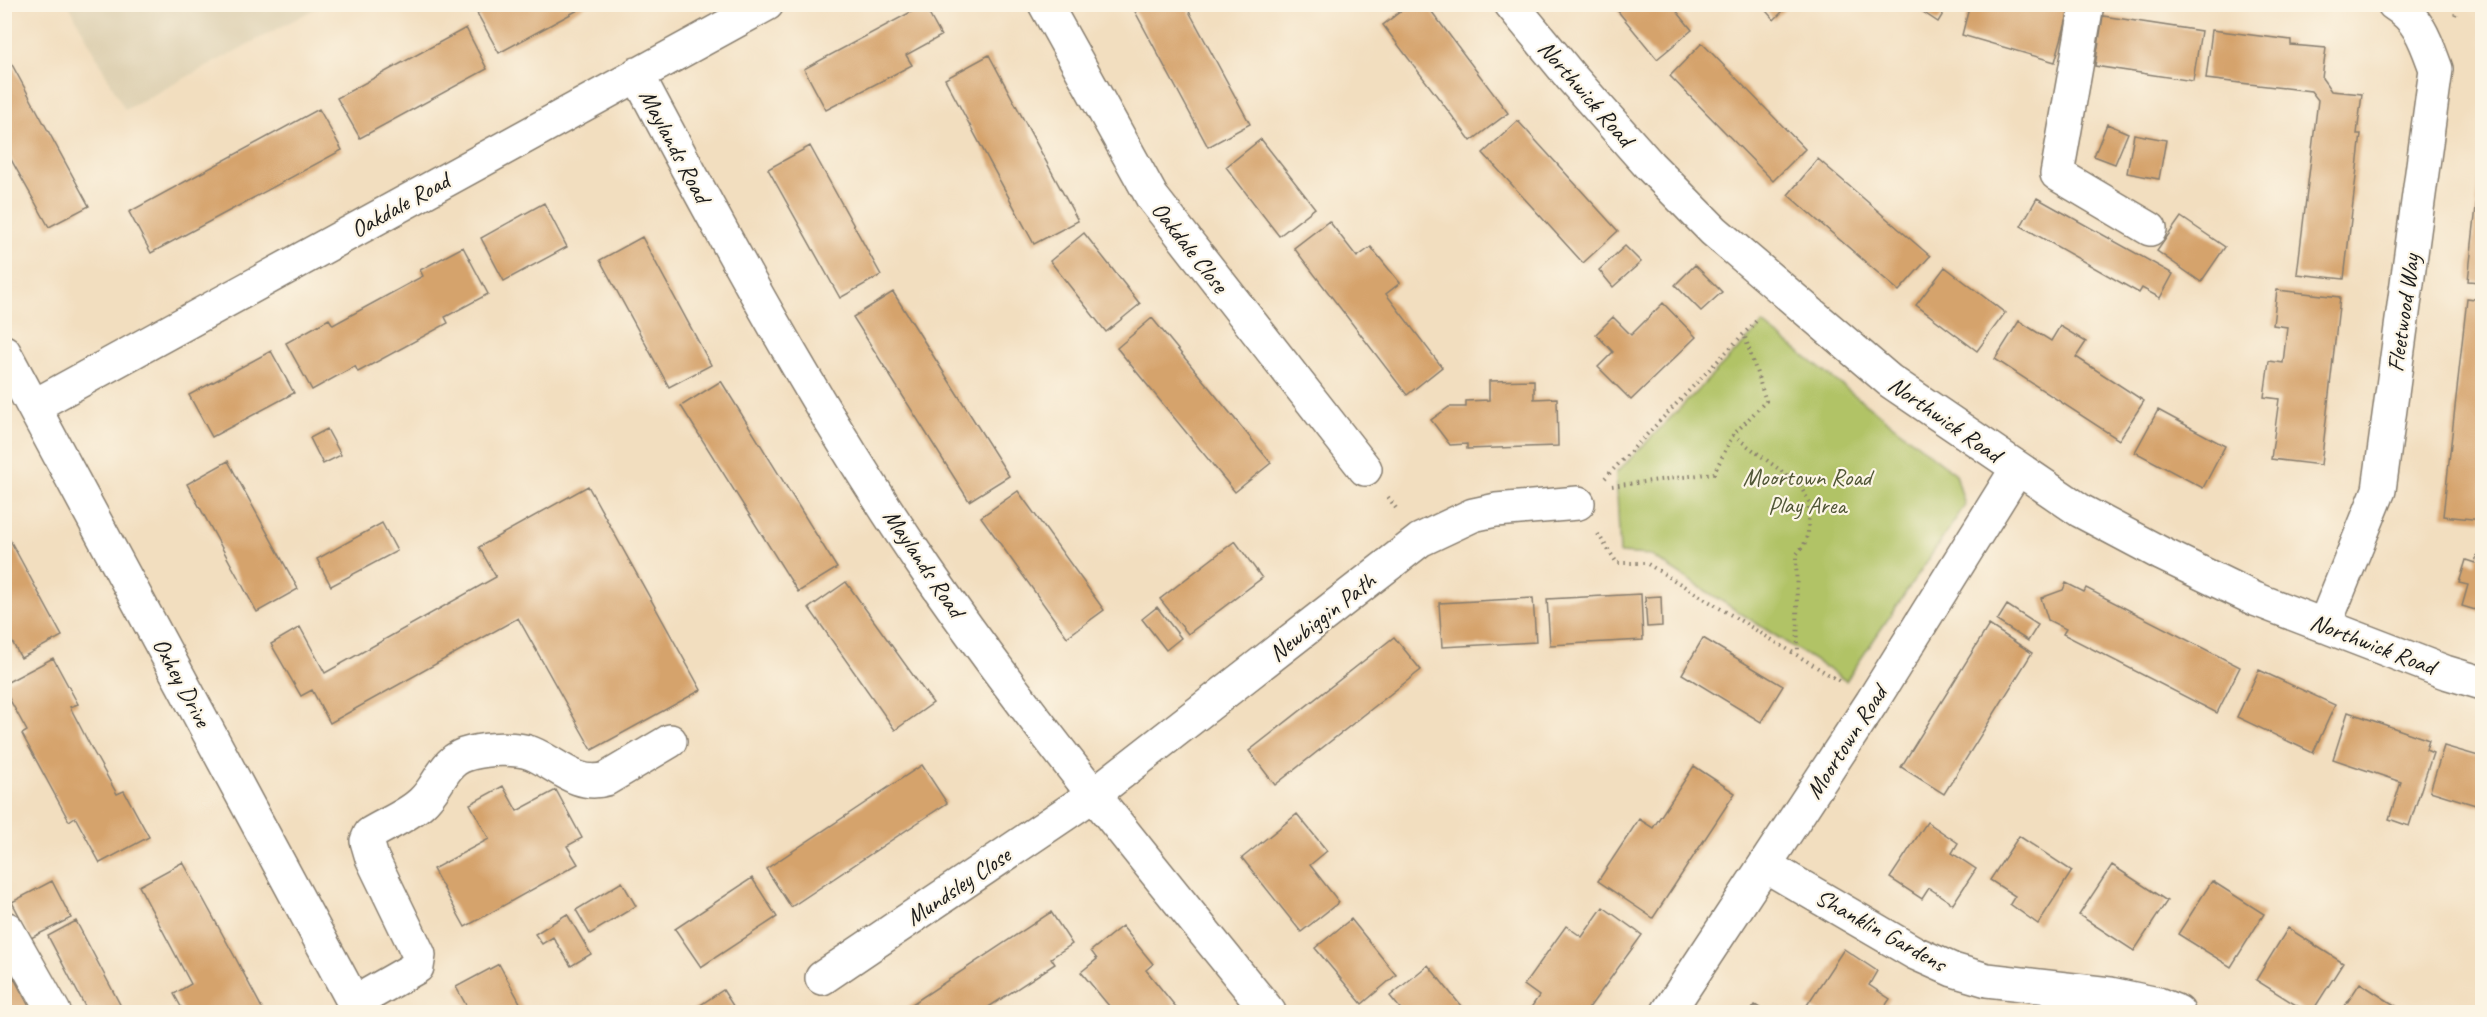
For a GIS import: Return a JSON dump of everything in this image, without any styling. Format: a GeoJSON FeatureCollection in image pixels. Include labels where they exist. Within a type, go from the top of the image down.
{"type":"FeatureCollection","features":[{"type":"Feature","properties":{"kind":"street","name":"Oakdale Road"},"geometry":{"type":"LineString","coordinates":[[34,406],[767,4]]}},
{"type":"Feature","properties":{"kind":"street","name":"Oakdale Close"},"geometry":{"type":"LineString","coordinates":[[1045,4],[1152,197],[1365,469]]}},
{"type":"Feature","properties":{"kind":"street","name":"Northwick Road"},"geometry":{"type":"LineString","coordinates":[[1511,4],[1571,78],[1649,165],[1714,231],[1890,381],[2081,511],[2162,554],[2256,598],[2324,626],[2445,672],[2482,683]]}},
{"type":"Feature","properties":{"kind":"street"},"geometry":{"type":"LineString","coordinates":[[2087,4],[2057,174],[2150,229]]}},
{"type":"Feature","properties":{"kind":"street","name":"Fleetwood Way"},"geometry":{"type":"LineString","coordinates":[[2324,626],[2379,490],[2436,69],[2422,32],[2410,14],[2394,4]]}},
{"type":"Feature","properties":{"kind":"street","name":"Maylands Road"},"geometry":{"type":"LineString","coordinates":[[637,74],[725,242],[825,412],[927,570],[1094,795],[1269,1012]]}},
{"type":"Feature","properties":{"kind":"street","name":"Oxhey Drive"},"geometry":{"type":"LineString","coordinates":[[4,352],[357,1008]]}},
{"type":"Feature","properties":{"kind":"street","name":"Moortown Road"},"geometry":{"type":"LineString","coordinates":[[1668,1012],[1767,866],[2017,469]]}},
{"type":"Feature","properties":{"kind":"street","name":"Newbiggin Path"},"geometry":{"type":"LineString","coordinates":[[1094,795],[1420,540],[1473,515],[1586,496]]}},
{"type":"Feature","properties":{"kind":"street"},"geometry":{"type":"LineString","coordinates":[[357,1008],[417,967],[420,955],[372,858],[367,841],[370,834],[420,804],[432,793],[440,775],[452,761],[471,753],[503,750],[529,753],[580,780],[594,783],[606,779],[670,741]]}},
{"type":"Feature","properties":{"kind":"street","name":"Mundsley Close"},"geometry":{"type":"LineString","coordinates":[[822,978],[1094,795]]}},
{"type":"Feature","properties":{"kind":"street","name":"Shanklin Gardens"},"geometry":{"type":"LineString","coordinates":[[1767,866],[1915,952],[1953,970],[1987,980],[2110,994],[2158,1004],[2178,1012]]}},
{"type":"Feature","properties":{"kind":"street"},"geometry":{"type":"LineString","coordinates":[[4,931],[7,929],[54,1012]]}},
{"type":"Feature","properties":{"kind":"path"},"geometry":{"type":"LineString","coordinates":[[1586,496],[1783,291]]}},
{"type":"Feature","properties":{"kind":"path"},"geometry":{"type":"LineString","coordinates":[[1586,496],[1714,474],[1733,435],[1766,401],[1744,334]]}},
{"type":"Feature","properties":{"kind":"path"},"geometry":{"type":"LineString","coordinates":[[1733,435],[1800,485],[1809,502],[1808,533],[1804,545],[1796,555],[1798,654]]}},
{"type":"Feature","properties":{"kind":"path"},"geometry":{"type":"LineString","coordinates":[[1365,469],[1420,540]]}},
{"type":"Feature","properties":{"kind":"path"},"geometry":{"type":"LineString","coordinates":[[1586,496],[1617,563],[1646,563],[1798,654],[1872,702]]}},
{"type":"Feature","properties":{"kind":"shaded area"},"geometry":{"type":"Polygon","coordinates":[[[69,5],[322,5],[125,110],[69,5]]]}},
{"type":"Feature","properties":{"kind":"green space","name":"Moortown Road Play Area"},"geometry":{"type":"Polygon","coordinates":[[[1763,324],[1956,474],[1965,505],[1846,681],[1650,555],[1620,553],[1616,473],[1763,324]]]}},
{"type":"Feature","properties":{"kind":"building"},"geometry":{"type":"Polygon","coordinates":[[[493,4],[589,4],[499,53],[477,13],[493,4]]]}},
{"type":"Feature","properties":{"kind":"building"},"geometry":{"type":"Polygon","coordinates":[[[1131,4],[1185,4],[1250,124],[1208,147],[1131,4]]]}},
{"type":"Feature","properties":{"kind":"building"},"geometry":{"type":"Polygon","coordinates":[[[1410,4],[1426,4],[1508,113],[1471,141],[1383,25],[1410,4]]]}},
{"type":"Feature","properties":{"kind":"building"},"geometry":{"type":"Polygon","coordinates":[[[1612,4],[1671,4],[1692,30],[1657,59],[1612,4]]]}},
{"type":"Feature","properties":{"kind":"building"},"geometry":{"type":"Polygon","coordinates":[[[1760,4],[1790,4],[1774,20],[1760,4]]]}},
{"type":"Feature","properties":{"kind":"building"},"geometry":{"type":"Polygon","coordinates":[[[1911,4],[1949,4],[1938,22],[1911,4]]]}},
{"type":"Feature","properties":{"kind":"building"},"geometry":{"type":"Polygon","coordinates":[[[1970,4],[2046,4],[2069,11],[2055,62],[1962,35],[1970,4]]]}},
{"type":"Feature","properties":{"kind":"building"},"geometry":{"type":"Polygon","coordinates":[[[924,5],[941,36],[906,55],[912,65],[826,110],[804,69],[924,5]]]}},
{"type":"Feature","properties":{"kind":"building"},"geometry":{"type":"Polygon","coordinates":[[[2103,16],[2201,31],[2193,81],[2095,66],[2103,16]]]}},
{"type":"Feature","properties":{"kind":"building"},"geometry":{"type":"Polygon","coordinates":[[[466,28],[487,69],[360,138],[337,98],[466,28]]]}},
{"type":"Feature","properties":{"kind":"building"},"geometry":{"type":"Polygon","coordinates":[[[2212,30],[2291,40],[2291,45],[2326,48],[2322,78],[2331,91],[2362,94],[2357,134],[2361,134],[2344,279],[2297,274],[2318,100],[2311,91],[2206,79],[2212,30]]]}},
{"type":"Feature","properties":{"kind":"building"},"geometry":{"type":"Polygon","coordinates":[[[1702,43],[1805,149],[1773,181],[1670,76],[1702,43]]]}},
{"type":"Feature","properties":{"kind":"building"},"geometry":{"type":"Polygon","coordinates":[[[4,50],[89,206],[49,227],[4,147],[4,50]]]}},
{"type":"Feature","properties":{"kind":"building"},"geometry":{"type":"Polygon","coordinates":[[[989,55],[1078,221],[1034,244],[945,79],[989,55]]]}},
{"type":"Feature","properties":{"kind":"building"},"geometry":{"type":"Polygon","coordinates":[[[319,109],[342,150],[151,253],[129,212],[319,109]]]}},
{"type":"Feature","properties":{"kind":"building"},"geometry":{"type":"Polygon","coordinates":[[[1518,121],[1618,231],[1583,263],[1483,153],[1518,121]]]}},
{"type":"Feature","properties":{"kind":"building"},"geometry":{"type":"Polygon","coordinates":[[[2107,124],[2128,133],[2115,164],[2094,156],[2107,124]]]}},
{"type":"Feature","properties":{"kind":"building"},"geometry":{"type":"Polygon","coordinates":[[[2134,134],[2166,140],[2159,179],[2127,173],[2134,134]]]}},
{"type":"Feature","properties":{"kind":"building"},"geometry":{"type":"Polygon","coordinates":[[[1261,139],[1315,208],[1279,236],[1226,167],[1261,139]]]}},
{"type":"Feature","properties":{"kind":"building"},"geometry":{"type":"Polygon","coordinates":[[[810,146],[881,275],[840,298],[768,169],[810,146]]]}},
{"type":"Feature","properties":{"kind":"building"},"geometry":{"type":"Polygon","coordinates":[[[1818,159],[1930,256],[1899,291],[1788,195],[1818,159]]]}},
{"type":"Feature","properties":{"kind":"building"},"geometry":{"type":"Polygon","coordinates":[[[2482,161],[2482,282],[2468,281],[2482,161]]]}},
{"type":"Feature","properties":{"kind":"building"},"geometry":{"type":"Polygon","coordinates":[[[2037,198],[2173,274],[2160,298],[2142,288],[2139,293],[2021,226],[2037,198]]]}},
{"type":"Feature","properties":{"kind":"building"},"geometry":{"type":"Polygon","coordinates":[[[544,203],[567,247],[504,281],[481,238],[544,203]]]}},
{"type":"Feature","properties":{"kind":"building"},"geometry":{"type":"Polygon","coordinates":[[[2181,217],[2225,247],[2201,282],[2157,251],[2181,217]]]}},
{"type":"Feature","properties":{"kind":"building"},"geometry":{"type":"Polygon","coordinates":[[[1329,221],[1357,257],[1371,247],[1400,283],[1386,294],[1442,367],[1407,395],[1294,248],[1329,221]]]}},
{"type":"Feature","properties":{"kind":"building"},"geometry":{"type":"Polygon","coordinates":[[[1084,233],[1140,304],[1106,332],[1050,261],[1084,233]]]}},
{"type":"Feature","properties":{"kind":"building"},"geometry":{"type":"Polygon","coordinates":[[[642,237],[711,365],[669,387],[600,260],[642,237]]]}},
{"type":"Feature","properties":{"kind":"building"},"geometry":{"type":"Polygon","coordinates":[[[1625,246],[1641,262],[1613,287],[1599,270],[1625,246]]]}},
{"type":"Feature","properties":{"kind":"building"},"geometry":{"type":"Polygon","coordinates":[[[463,247],[488,294],[445,317],[448,323],[358,372],[355,366],[312,390],[286,343],[329,319],[333,325],[423,276],[420,270],[463,247]]]}},
{"type":"Feature","properties":{"kind":"building"},"geometry":{"type":"Polygon","coordinates":[[[1695,265],[1722,292],[1701,311],[1675,285],[1695,265]]]}},
{"type":"Feature","properties":{"kind":"building"},"geometry":{"type":"Polygon","coordinates":[[[1945,267],[2005,313],[1977,351],[1916,305],[1945,267]]]}},
{"type":"Feature","properties":{"kind":"building"},"geometry":{"type":"Polygon","coordinates":[[[2277,290],[2340,297],[2321,465],[2271,459],[2279,399],[2264,397],[2269,361],[2283,363],[2287,327],[2273,325],[2277,290]]]}},
{"type":"Feature","properties":{"kind":"building"},"geometry":{"type":"Polygon","coordinates":[[[893,292],[1009,476],[969,501],[853,317],[893,292]]]}},
{"type":"Feature","properties":{"kind":"building"},"geometry":{"type":"Polygon","coordinates":[[[2467,298],[2482,300],[2482,520],[2443,516],[2467,298]]]}},
{"type":"Feature","properties":{"kind":"building"},"geometry":{"type":"Polygon","coordinates":[[[1663,303],[1696,337],[1631,400],[1598,367],[1613,352],[1596,334],[1613,317],[1631,335],[1663,303]]]}},
{"type":"Feature","properties":{"kind":"building"},"geometry":{"type":"Polygon","coordinates":[[[1152,318],[1271,463],[1235,492],[1117,348],[1152,318]]]}},
{"type":"Feature","properties":{"kind":"building"},"geometry":{"type":"Polygon","coordinates":[[[2019,321],[2051,341],[2060,326],[2086,342],[2076,357],[2144,401],[2119,440],[1995,359],[2019,321]]]}},
{"type":"Feature","properties":{"kind":"building"},"geometry":{"type":"Polygon","coordinates":[[[271,351],[294,393],[212,437],[189,395],[271,351]]]}},
{"type":"Feature","properties":{"kind":"building"},"geometry":{"type":"Polygon","coordinates":[[[1534,380],[1534,399],[1557,398],[1558,446],[1467,449],[1467,444],[1450,445],[1431,420],[1449,407],[1466,407],[1466,401],[1489,400],[1489,381],[1534,380]]]}},
{"type":"Feature","properties":{"kind":"building"},"geometry":{"type":"Polygon","coordinates":[[[721,381],[837,568],[798,592],[681,406],[721,381]]]}},
{"type":"Feature","properties":{"kind":"building"},"geometry":{"type":"Polygon","coordinates":[[[2158,410],[2225,446],[2203,488],[2135,452],[2158,410]]]}},
{"type":"Feature","properties":{"kind":"building"},"geometry":{"type":"Polygon","coordinates":[[[327,429],[341,455],[323,464],[310,438],[327,429]]]}},
{"type":"Feature","properties":{"kind":"building"},"geometry":{"type":"Polygon","coordinates":[[[228,461],[298,589],[257,612],[187,484],[228,461]]]}},
{"type":"Feature","properties":{"kind":"building"},"geometry":{"type":"Polygon","coordinates":[[[588,486],[701,690],[592,750],[518,618],[330,723],[312,690],[301,696],[271,644],[300,627],[325,673],[496,577],[479,547],[588,486]]]}},
{"type":"Feature","properties":{"kind":"building"},"geometry":{"type":"Polygon","coordinates":[[[1018,491],[1104,610],[1067,637],[981,517],[1018,491]]]}},
{"type":"Feature","properties":{"kind":"building"},"geometry":{"type":"Polygon","coordinates":[[[382,523],[397,551],[331,586],[317,559],[382,523]]]}},
{"type":"Feature","properties":{"kind":"building"},"geometry":{"type":"Polygon","coordinates":[[[4,529],[62,636],[21,658],[4,627],[4,529]]]}},
{"type":"Feature","properties":{"kind":"building"},"geometry":{"type":"Polygon","coordinates":[[[1235,541],[1262,578],[1188,634],[1160,599],[1235,541]]]}},
{"type":"Feature","properties":{"kind":"building"},"geometry":{"type":"Polygon","coordinates":[[[2477,555],[2482,556],[2482,612],[2462,606],[2468,585],[2459,583],[2466,560],[2475,563],[2477,555]]]}},
{"type":"Feature","properties":{"kind":"building"},"geometry":{"type":"Polygon","coordinates":[[[846,582],[933,703],[895,730],[809,608],[846,582]]]}},
{"type":"Feature","properties":{"kind":"building"},"geometry":{"type":"Polygon","coordinates":[[[2066,583],[2084,592],[2086,588],[2240,667],[2217,713],[2063,634],[2066,629],[2048,620],[2041,598],[2063,590],[2066,583]]]}},
{"type":"Feature","properties":{"kind":"building"},"geometry":{"type":"Polygon","coordinates":[[[1641,594],[1643,640],[1550,645],[1547,599],[1641,594]]]}},
{"type":"Feature","properties":{"kind":"building"},"geometry":{"type":"Polygon","coordinates":[[[1661,596],[1662,626],[1647,627],[1645,597],[1661,596]]]}},
{"type":"Feature","properties":{"kind":"building"},"geometry":{"type":"Polygon","coordinates":[[[1533,598],[1536,642],[1442,647],[1439,603],[1533,598]]]}},
{"type":"Feature","properties":{"kind":"building"},"geometry":{"type":"Polygon","coordinates":[[[2007,605],[2038,625],[2028,641],[1997,621],[2007,605]]]}},
{"type":"Feature","properties":{"kind":"building"},"geometry":{"type":"Polygon","coordinates":[[[1157,607],[1181,638],[1166,650],[1142,619],[1157,607]]]}},
{"type":"Feature","properties":{"kind":"building"},"geometry":{"type":"Polygon","coordinates":[[[1989,625],[2032,653],[1944,794],[1901,767],[1989,625]]]}},
{"type":"Feature","properties":{"kind":"building"},"geometry":{"type":"Polygon","coordinates":[[[1394,637],[1421,670],[1275,785],[1249,751],[1394,637]]]}},
{"type":"Feature","properties":{"kind":"building"},"geometry":{"type":"Polygon","coordinates":[[[1703,638],[1783,686],[1761,722],[1682,674],[1703,638]]]}},
{"type":"Feature","properties":{"kind":"building"},"geometry":{"type":"Polygon","coordinates":[[[53,658],[78,704],[70,707],[93,751],[117,794],[124,791],[149,837],[100,863],[75,817],[69,821],[22,734],[27,731],[4,689],[4,684],[53,658]]]}},
{"type":"Feature","properties":{"kind":"building"},"geometry":{"type":"Polygon","coordinates":[[[2259,670],[2335,705],[2313,753],[2237,717],[2259,670]]]}},
{"type":"Feature","properties":{"kind":"building"},"geometry":{"type":"Polygon","coordinates":[[[2348,712],[2429,740],[2426,750],[2433,753],[2409,826],[2389,819],[2401,782],[2333,759],[2348,712]]]}},
{"type":"Feature","properties":{"kind":"building"},"geometry":{"type":"Polygon","coordinates":[[[2444,746],[2482,757],[2482,807],[2430,791],[2444,746]]]}},
{"type":"Feature","properties":{"kind":"building"},"geometry":{"type":"Polygon","coordinates":[[[922,765],[947,803],[791,907],[766,869],[922,765]]]}},
{"type":"Feature","properties":{"kind":"building"},"geometry":{"type":"Polygon","coordinates":[[[1694,766],[1735,793],[1653,918],[1598,881],[1639,819],[1653,828],[1694,766]]]}},
{"type":"Feature","properties":{"kind":"building"},"geometry":{"type":"Polygon","coordinates":[[[503,786],[517,811],[556,790],[582,838],[567,846],[578,864],[465,927],[433,869],[489,839],[470,804],[503,786]]]}},
{"type":"Feature","properties":{"kind":"building"},"geometry":{"type":"Polygon","coordinates":[[[1297,814],[1327,851],[1310,865],[1339,902],[1301,932],[1242,858],[1297,814]]]}},
{"type":"Feature","properties":{"kind":"building"},"geometry":{"type":"Polygon","coordinates":[[[1927,822],[1958,843],[1952,853],[1976,869],[1953,904],[1929,888],[1922,899],[1890,878],[1927,822]]]}},
{"type":"Feature","properties":{"kind":"building"},"geometry":{"type":"Polygon","coordinates":[[[2019,836],[2072,871],[2038,924],[2010,904],[2015,896],[1990,880],[2019,836]]]}},
{"type":"Feature","properties":{"kind":"building"},"geometry":{"type":"Polygon","coordinates":[[[183,862],[264,1012],[184,1012],[174,994],[191,984],[139,886],[183,862]]]}},
{"type":"Feature","properties":{"kind":"building"},"geometry":{"type":"Polygon","coordinates":[[[2112,865],[2167,901],[2134,951],[2079,915],[2112,865]]]}},
{"type":"Feature","properties":{"kind":"building"},"geometry":{"type":"Polygon","coordinates":[[[752,878],[777,917],[701,967],[675,929],[752,878]]]}},
{"type":"Feature","properties":{"kind":"building"},"geometry":{"type":"Polygon","coordinates":[[[52,881],[71,918],[31,938],[12,902],[52,881]]]}},
{"type":"Feature","properties":{"kind":"building"},"geometry":{"type":"Polygon","coordinates":[[[2212,881],[2264,914],[2231,967],[2178,934],[2212,881]]]}},
{"type":"Feature","properties":{"kind":"building"},"geometry":{"type":"Polygon","coordinates":[[[622,882],[636,906],[590,934],[576,910],[622,882]]]}},
{"type":"Feature","properties":{"kind":"building"},"geometry":{"type":"Polygon","coordinates":[[[1603,907],[1642,935],[1586,1012],[1528,1012],[1539,996],[1524,985],[1566,926],[1582,937],[1603,907]]]}},
{"type":"Feature","properties":{"kind":"building"},"geometry":{"type":"Polygon","coordinates":[[[1051,912],[1072,944],[1051,958],[1055,964],[981,1012],[900,1012],[1051,912]]]}},
{"type":"Feature","properties":{"kind":"building"},"geometry":{"type":"Polygon","coordinates":[[[567,914],[591,954],[571,966],[553,937],[542,944],[535,934],[567,914]]]}},
{"type":"Feature","properties":{"kind":"building"},"geometry":{"type":"Polygon","coordinates":[[[1351,919],[1396,975],[1362,1004],[1315,948],[1351,919]]]}},
{"type":"Feature","properties":{"kind":"building"},"geometry":{"type":"Polygon","coordinates":[[[76,921],[124,1012],[88,1012],[48,936],[76,921]]]}},
{"type":"Feature","properties":{"kind":"building"},"geometry":{"type":"Polygon","coordinates":[[[1122,926],[1153,964],[1146,970],[1180,1012],[1114,1012],[1081,972],[1097,959],[1091,951],[1122,926]]]}},
{"type":"Feature","properties":{"kind":"building"},"geometry":{"type":"Polygon","coordinates":[[[2288,928],[2343,963],[2312,1012],[2307,1012],[2256,980],[2288,928]]]}},
{"type":"Feature","properties":{"kind":"building"},"geometry":{"type":"Polygon","coordinates":[[[1844,949],[1877,971],[1869,985],[1890,999],[1881,1012],[1818,1012],[1807,1005],[1844,949]]]}},
{"type":"Feature","properties":{"kind":"building"},"geometry":{"type":"Polygon","coordinates":[[[499,964],[525,1012],[470,1012],[456,987],[499,964]]]}},
{"type":"Feature","properties":{"kind":"building"},"geometry":{"type":"Polygon","coordinates":[[[1428,965],[1467,1012],[1403,1012],[1390,996],[1428,965]]]}},
{"type":"Feature","properties":{"kind":"building"},"geometry":{"type":"Polygon","coordinates":[[[9,969],[32,1012],[5,1012],[5,971],[9,969]]]}},
{"type":"Feature","properties":{"kind":"building"},"geometry":{"type":"Polygon","coordinates":[[[2360,983],[2388,1001],[2406,1012],[2341,1012],[2360,983]]]}},
{"type":"Feature","properties":{"kind":"building"},"geometry":{"type":"Polygon","coordinates":[[[723,990],[737,1012],[690,1012],[723,990]]]}},
{"type":"Feature","properties":{"kind":"building"},"geometry":{"type":"Polygon","coordinates":[[[1755,1005],[1766,1012],[1750,1012],[1755,1005]]]}}]}
